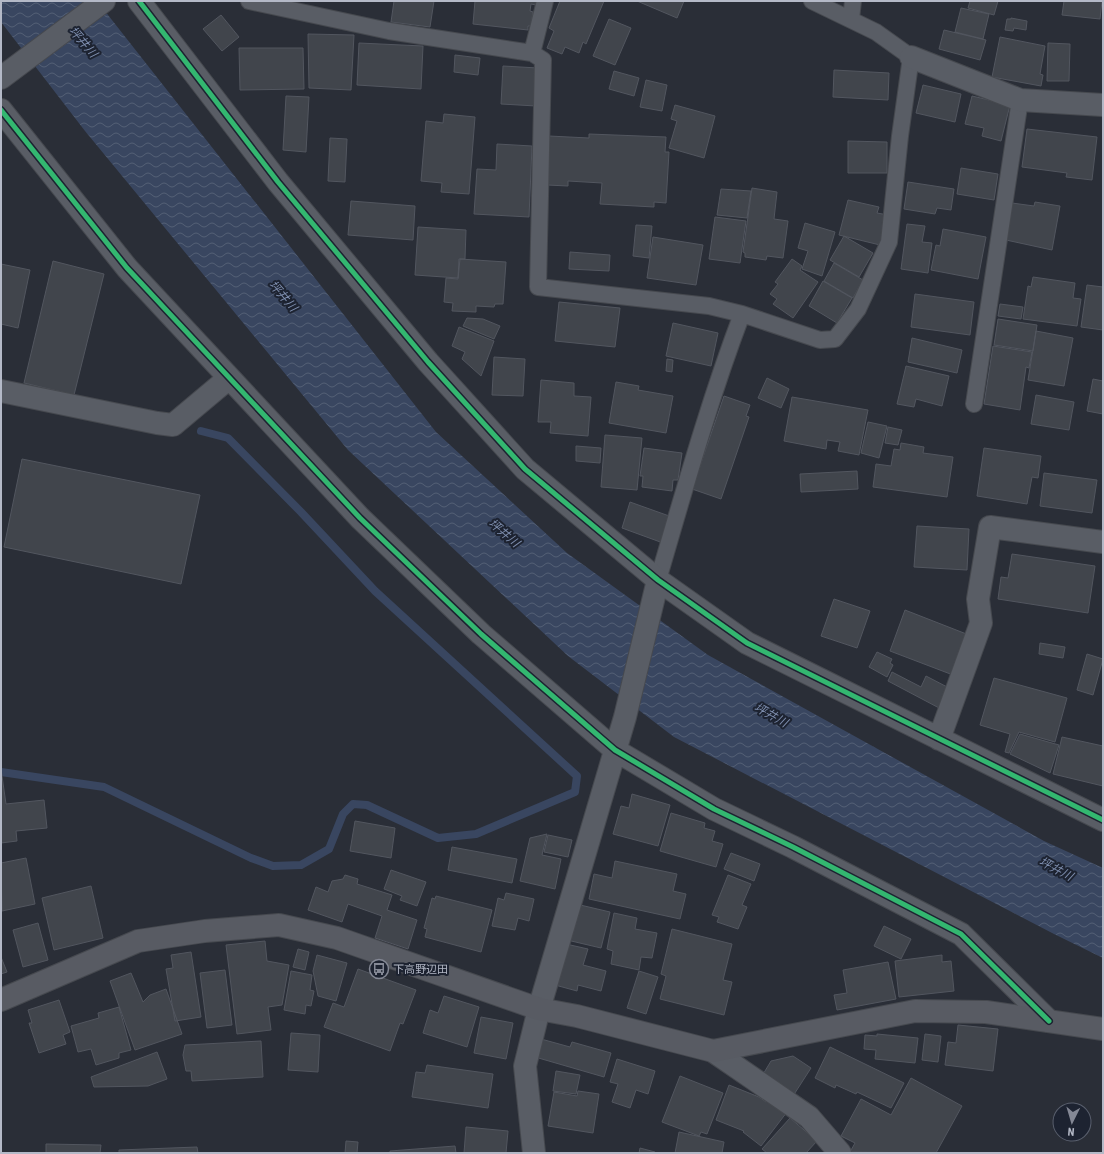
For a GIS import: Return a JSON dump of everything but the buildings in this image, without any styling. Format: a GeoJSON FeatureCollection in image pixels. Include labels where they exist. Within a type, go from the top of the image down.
{"type":"FeatureCollection","features":[{"type":"Feature","properties":{"kind":"street"},"geometry":{"type":"LineString","coordinates":[[1,78],[104,1]]}},
{"type":"Feature","properties":{"kind":"street"},"geometry":{"type":"LineString","coordinates":[[139,1],[278,182],[428,362],[525,469],[656,589],[746,644],[1103,820]]}},
{"type":"Feature","properties":{"kind":"street"},"geometry":{"type":"LineString","coordinates":[[911,57],[1020,100],[1103,104]]}},
{"type":"Feature","properties":{"kind":"street"},"geometry":{"type":"LineString","coordinates":[[1,110],[127,268],[360,518],[481,634],[615,750],[714,809],[793,847],[961,934],[1049,1021]]}},
{"type":"Feature","properties":{"kind":"street"},"geometry":{"type":"LineString","coordinates":[[1,391],[173,425],[229,378]]}},
{"type":"Feature","properties":{"kind":"street"},"geometry":{"type":"LineString","coordinates":[[939,739],[981,623],[978,599],[990,527],[1103,542]]}},
{"type":"Feature","properties":{"kind":"street"},"geometry":{"type":"LineString","coordinates":[[534,1153],[525,1066],[539,1009],[625,717],[656,589]]}},
{"type":"Feature","properties":{"kind":"street"},"geometry":{"type":"LineString","coordinates":[[1,1000],[138,941],[206,931],[279,925],[337,938],[539,1009],[577,1016],[713,1051],[809,1117],[840,1153]]}},
{"type":"Feature","properties":{"kind":"street"},"geometry":{"type":"LineString","coordinates":[[713,1051],[915,1011],[986,1012],[1103,1029]]}},
{"type":"Feature","properties":{"kind":"lane"},"geometry":{"type":"LineString","coordinates":[[249,1],[389,31],[532,54],[543,60],[538,286],[709,306],[742,314],[820,340],[835,339],[858,310],[890,242],[900,136],[911,57],[876,32],[812,1]]}},
{"type":"Feature","properties":{"kind":"lane"},"geometry":{"type":"LineString","coordinates":[[532,54],[545,1]]}},
{"type":"Feature","properties":{"kind":"lane"},"geometry":{"type":"LineString","coordinates":[[851,20],[853,1]]}},
{"type":"Feature","properties":{"kind":"lane"},"geometry":{"type":"LineString","coordinates":[[974,404],[1020,100]]}},
{"type":"Feature","properties":{"kind":"lane"},"geometry":{"type":"LineString","coordinates":[[656,589],[722,366],[742,314]]}},
{"type":"Feature","properties":{"kind":"water","name":"坪井川"},"geometry":{"type":"Polygon","coordinates":[[[1,1],[97,1],[436,432],[567,553],[708,655],[1044,841],[1103,868],[1103,958],[674,737],[568,656],[348,450],[85,131],[1,22],[1,1]]]}},
{"type":"Feature","properties":{"kind":"waterway"},"geometry":{"type":"LineString","coordinates":[[1,772],[104,787],[251,858],[273,866],[301,865],[329,849],[343,814],[353,804],[367,805],[438,838],[476,834],[575,792],[577,776],[375,591],[301,512],[228,438],[201,431]]}},
{"type":"Feature","properties":{"kind":"cycle path"},"geometry":{"type":"LineString","coordinates":[[139,1],[278,182],[428,362],[525,469],[658,580],[747,643],[1103,820]]}},
{"type":"Feature","properties":{"kind":"cycle path"},"geometry":{"type":"LineString","coordinates":[[1,110],[127,268],[360,518],[481,634],[615,750],[714,809],[793,847],[961,934],[1049,1021]]}},
{"type":"Feature","properties":{"kind":"place","name":"下高野辺田"},"geometry":{"type":"Point","coordinates":[379,969]}}]}
